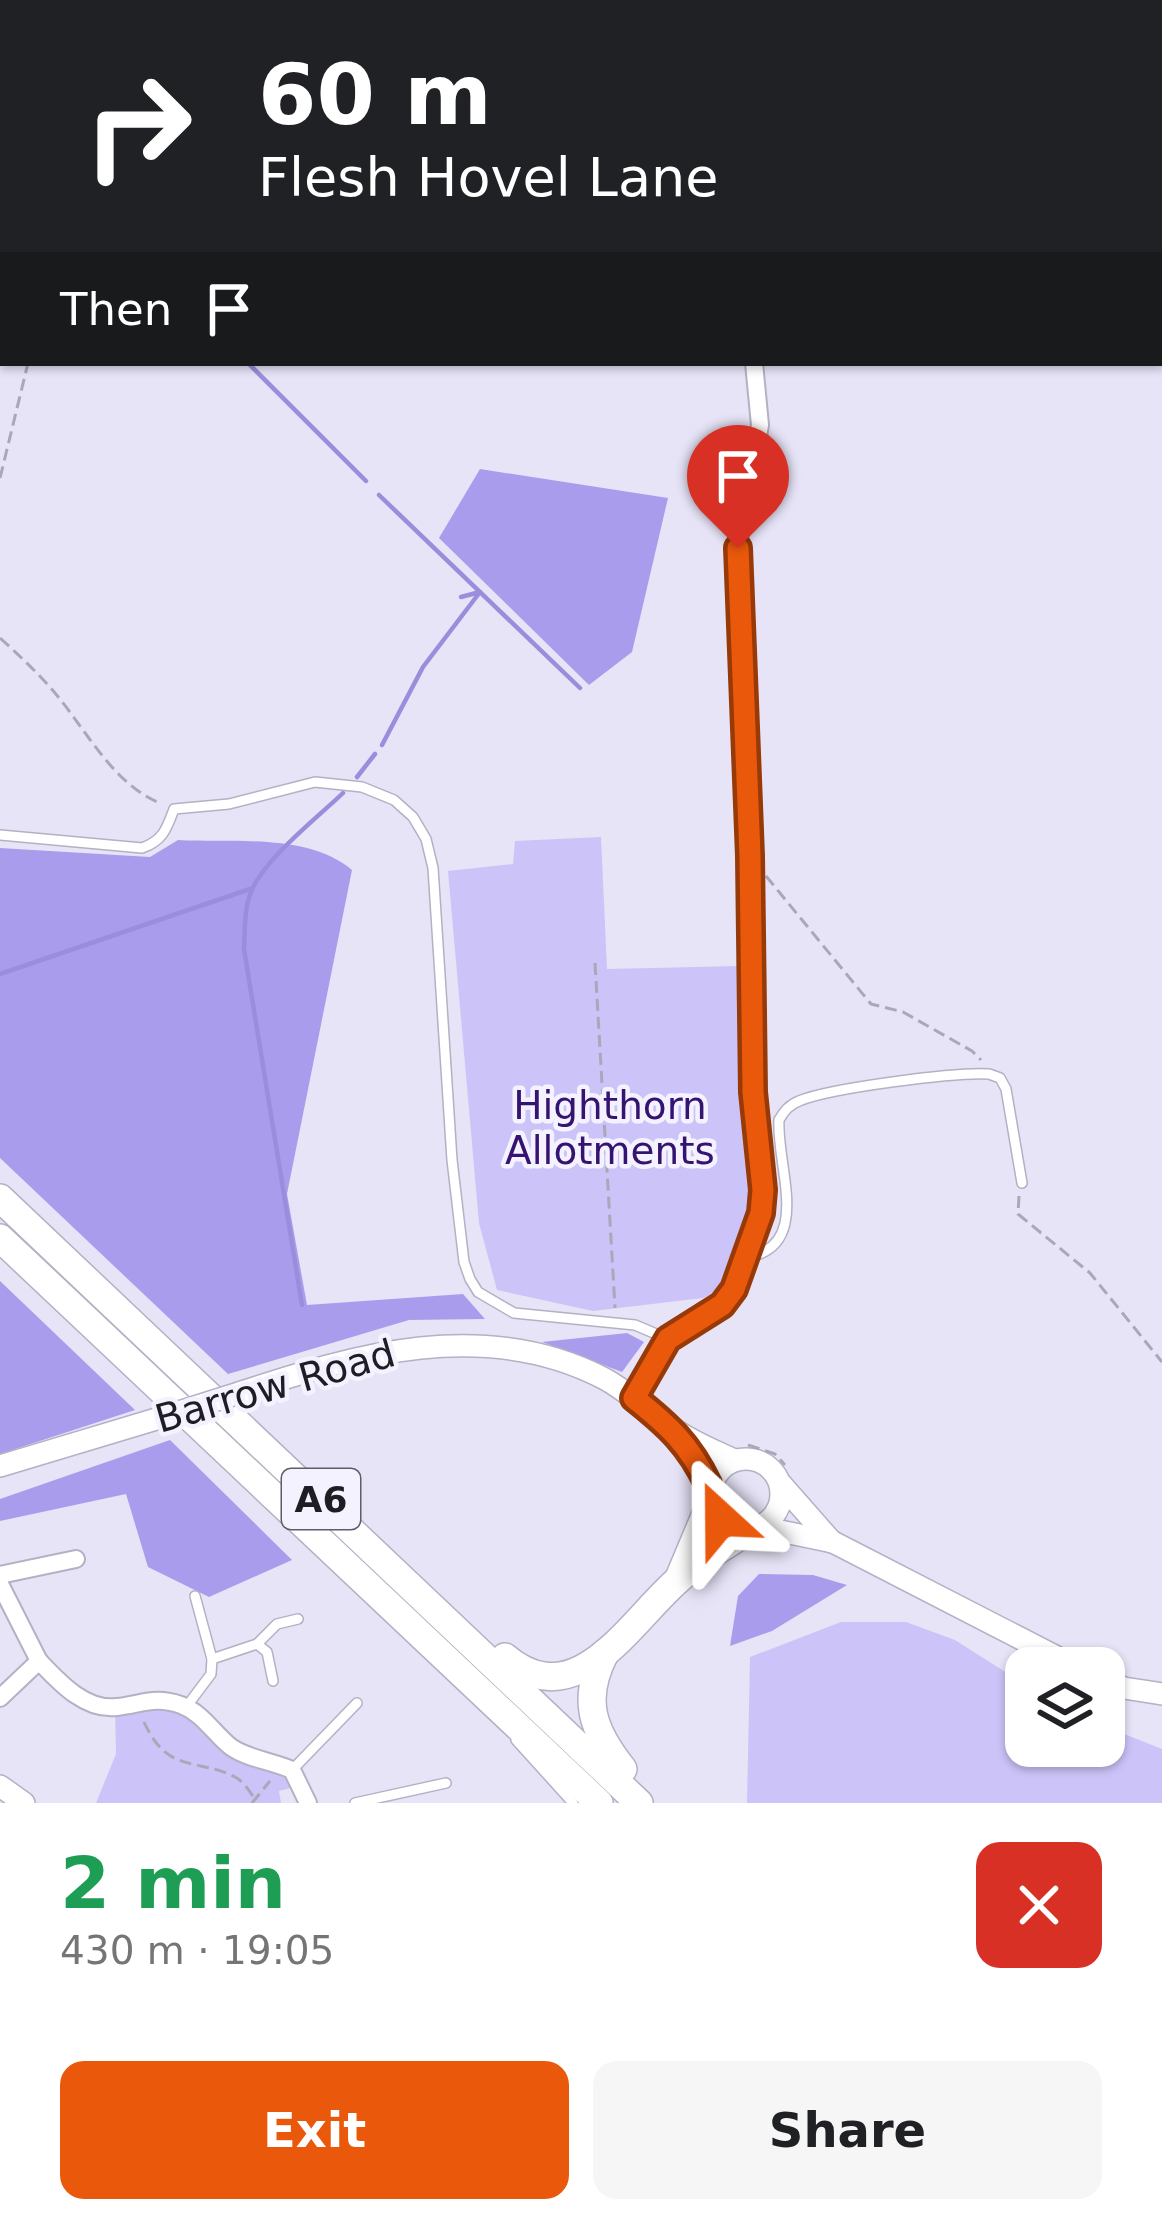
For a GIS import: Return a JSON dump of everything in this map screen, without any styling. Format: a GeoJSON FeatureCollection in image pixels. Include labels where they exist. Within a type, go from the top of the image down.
{"type":"FeatureCollection","features":[{"type":"Feature","properties":{"kind":"highway","name":"A6"},"geometry":{"type":"LineString","coordinates":[[0,1198],[639,1803]]}},
{"type":"Feature","properties":{"kind":"highway","name":"A6"},"geometry":{"type":"LineString","coordinates":[[0,1238],[599,1803]]}},
{"type":"Feature","properties":{"kind":"highway"},"geometry":{"type":"LineString","coordinates":[[0,1252],[91,1322]]}},
{"type":"Feature","properties":{"kind":"highway"},"geometry":{"type":"LineString","coordinates":[[679,1578],[711,1496]]}},
{"type":"Feature","properties":{"kind":"highway"},"geometry":{"type":"LineString","coordinates":[[346,1523],[518,1668],[556,1678],[605,1653],[679,1578],[754,1529]]}},
{"type":"Feature","properties":{"kind":"highway"},"geometry":{"type":"LineString","coordinates":[[605,1653],[591,1679],[597,1728],[609,1752],[651,1803]]}},
{"type":"Feature","properties":{"kind":"street"},"geometry":{"type":"LineString","coordinates":[[634,1398],[668,1339],[722,1305],[734,1289],[761,1213],[753,1092],[738,548],[760,425],[754,366]]}},
{"type":"Feature","properties":{"kind":"street","name":"Barrow Road"},"geometry":{"type":"LineString","coordinates":[[0,1466],[355,1357],[466,1343],[536,1353],[602,1377],[677,1432],[738,1453]]}},
{"type":"Feature","properties":{"kind":"street","name":"Barrow Road"},"geometry":{"type":"LineString","coordinates":[[677,1432],[711,1496]]}},
{"type":"Feature","properties":{"kind":"street"},"geometry":{"type":"LineString","coordinates":[[833,1542],[785,1477],[763,1462],[738,1453],[721,1469],[711,1496],[721,1519],[833,1542],[1037,1647]]}},
{"type":"Feature","properties":{"kind":"street"},"geometry":{"type":"LineString","coordinates":[[754,1529],[779,1508],[785,1477]]}},
{"type":"Feature","properties":{"kind":"street"},"geometry":{"type":"LineString","coordinates":[[0,1575],[76,1559]]}},
{"type":"Feature","properties":{"kind":"street"},"geometry":{"type":"LineString","coordinates":[[0,1584],[39,1661],[78,1697],[115,1708],[153,1698],[186,1707],[242,1754],[292,1770],[308,1803]]}},
{"type":"Feature","properties":{"kind":"street"},"geometry":{"type":"LineString","coordinates":[[0,1698],[39,1661]]}},
{"type":"Feature","properties":{"kind":"street"},"geometry":{"type":"LineString","coordinates":[[1125,1688],[1162,1694]]}},
{"type":"Feature","properties":{"kind":"street"},"geometry":{"type":"LineString","coordinates":[[0,1786],[24,1803]]}},
{"type":"Feature","properties":{"kind":"lane"},"geometry":{"type":"LineString","coordinates":[[0,835],[142,848],[156,843],[174,809],[245,801],[315,782],[339,782],[394,800],[413,817],[426,839],[433,868],[452,1160],[470,1280],[494,1305],[514,1313],[635,1325],[668,1339]]}},
{"type":"Feature","properties":{"kind":"lane"},"geometry":{"type":"LineString","coordinates":[[745,1258],[776,1247],[782,1237],[788,1208],[778,1133],[784,1110],[800,1100],[980,1073],[1000,1078],[1006,1089],[1022,1183]]}},
{"type":"Feature","properties":{"kind":"lane"},"geometry":{"type":"LineString","coordinates":[[186,1707],[211,1675],[212,1659],[195,1596]]}},
{"type":"Feature","properties":{"kind":"lane"},"geometry":{"type":"LineString","coordinates":[[212,1659],[256,1644],[277,1624],[298,1619]]}},
{"type":"Feature","properties":{"kind":"lane"},"geometry":{"type":"LineString","coordinates":[[256,1644],[267,1652],[273,1681]]}},
{"type":"Feature","properties":{"kind":"lane"},"geometry":{"type":"LineString","coordinates":[[481,1689],[527,1756],[573,1803]]}},
{"type":"Feature","properties":{"kind":"lane"},"geometry":{"type":"LineString","coordinates":[[292,1770],[357,1703]]}},
{"type":"Feature","properties":{"kind":"lane"},"geometry":{"type":"LineString","coordinates":[[355,1803],[446,1783]]}},
{"type":"Feature","properties":{"kind":"path"},"geometry":{"type":"LineString","coordinates":[[0,478],[27,366]]}},
{"type":"Feature","properties":{"kind":"path"},"geometry":{"type":"LineString","coordinates":[[0,638],[55,693],[126,782],[142,796],[174,809]]}},
{"type":"Feature","properties":{"kind":"path"},"geometry":{"type":"LineString","coordinates":[[750,856],[871,1004],[903,1012],[972,1051],[1000,1078]]}},
{"type":"Feature","properties":{"kind":"path"},"geometry":{"type":"LineString","coordinates":[[595,962],[616,1325]]}},
{"type":"Feature","properties":{"kind":"path"},"geometry":{"type":"LineString","coordinates":[[1022,1183],[1018,1214],[1090,1274],[1162,1362]]}},
{"type":"Feature","properties":{"kind":"path"},"geometry":{"type":"LineString","coordinates":[[738,1453],[760,1446],[776,1454],[785,1477]]}},
{"type":"Feature","properties":{"kind":"path"},"geometry":{"type":"LineString","coordinates":[[136,1701],[148,1730],[177,1761],[236,1777],[254,1801],[272,1780],[292,1770]]}},
{"type":"Feature","properties":{"kind":"green space","name":"Highthorn Allotments"},"geometry":{"type":"Polygon","coordinates":[[[601,837],[607,969],[739,966],[753,1210],[729,1287],[703,1298],[593,1311],[497,1290],[479,1223],[448,871],[513,864],[515,841],[601,837]]]}},
{"type":"Feature","properties":{"kind":"green space"},"geometry":{"type":"Polygon","coordinates":[[[841,1622],[906,1622],[955,1640],[1005,1672],[1005,1767],[1125,1767],[1125,1734],[1162,1749],[1162,1803],[747,1803],[750,1657],[841,1622]]]}},
{"type":"Feature","properties":{"kind":"green space"},"geometry":{"type":"Polygon","coordinates":[[[175,1703],[228,1745],[263,1759],[302,1785],[279,1791],[281,1803],[96,1803],[116,1754],[115,1708],[175,1703]]]}},
{"type":"Feature","properties":{"kind":"shaded area"},"geometry":{"type":"Polygon","coordinates":[[[480,469],[668,498],[632,652],[589,685],[439,538],[480,469]]]}},
{"type":"Feature","properties":{"kind":"shaded area"},"geometry":{"type":"Polygon","coordinates":[[[178,840],[292,845],[334,858],[352,870],[287,1194],[307,1305],[463,1294],[485,1319],[409,1320],[228,1374],[0,1158],[0,848],[150,857],[178,840]]]}},
{"type":"Feature","properties":{"kind":"shaded area"},"geometry":{"type":"Polygon","coordinates":[[[0,1281],[135,1410],[0,1454],[0,1281]]]}},
{"type":"Feature","properties":{"kind":"shaded area"},"geometry":{"type":"Polygon","coordinates":[[[627,1333],[644,1342],[622,1372],[542,1342],[627,1333]]]}},
{"type":"Feature","properties":{"kind":"shaded area"},"geometry":{"type":"Polygon","coordinates":[[[170,1440],[292,1560],[209,1597],[148,1567],[126,1494],[0,1521],[0,1499],[170,1440]]]}},
{"type":"Feature","properties":{"kind":"shaded area"},"geometry":{"type":"Polygon","coordinates":[[[759,1574],[813,1575],[847,1585],[772,1631],[730,1646],[738,1596],[759,1574]]]}},
{"type":"Feature","properties":{"kind":"waterway"},"geometry":{"type":"LineString","coordinates":[[251,366],[366,481]]}},
{"type":"Feature","properties":{"kind":"waterway"},"geometry":{"type":"LineString","coordinates":[[379,495],[580,688]]}},
{"type":"Feature","properties":{"kind":"waterway"},"geometry":{"type":"LineString","coordinates":[[382,745],[423,667],[480,592],[461,597]]}},
{"type":"Feature","properties":{"kind":"waterway"},"geometry":{"type":"LineString","coordinates":[[357,777],[375,754]]}},
{"type":"Feature","properties":{"kind":"waterway"},"geometry":{"type":"LineString","coordinates":[[302,1305],[244,949],[245,920],[251,892],[267,866],[343,793]]}},
{"type":"Feature","properties":{"kind":"waterway"},"geometry":{"type":"LineString","coordinates":[[0,974],[250,889]]}},
{"type":"Feature","properties":{"kind":"route"},"geometry":{"type":"LineString","coordinates":[[721,1519],[711,1502],[711,1490],[677,1432],[634,1398],[668,1339],[722,1305],[734,1289],[761,1213],[748,961],[750,856],[738,548]]}}]}
